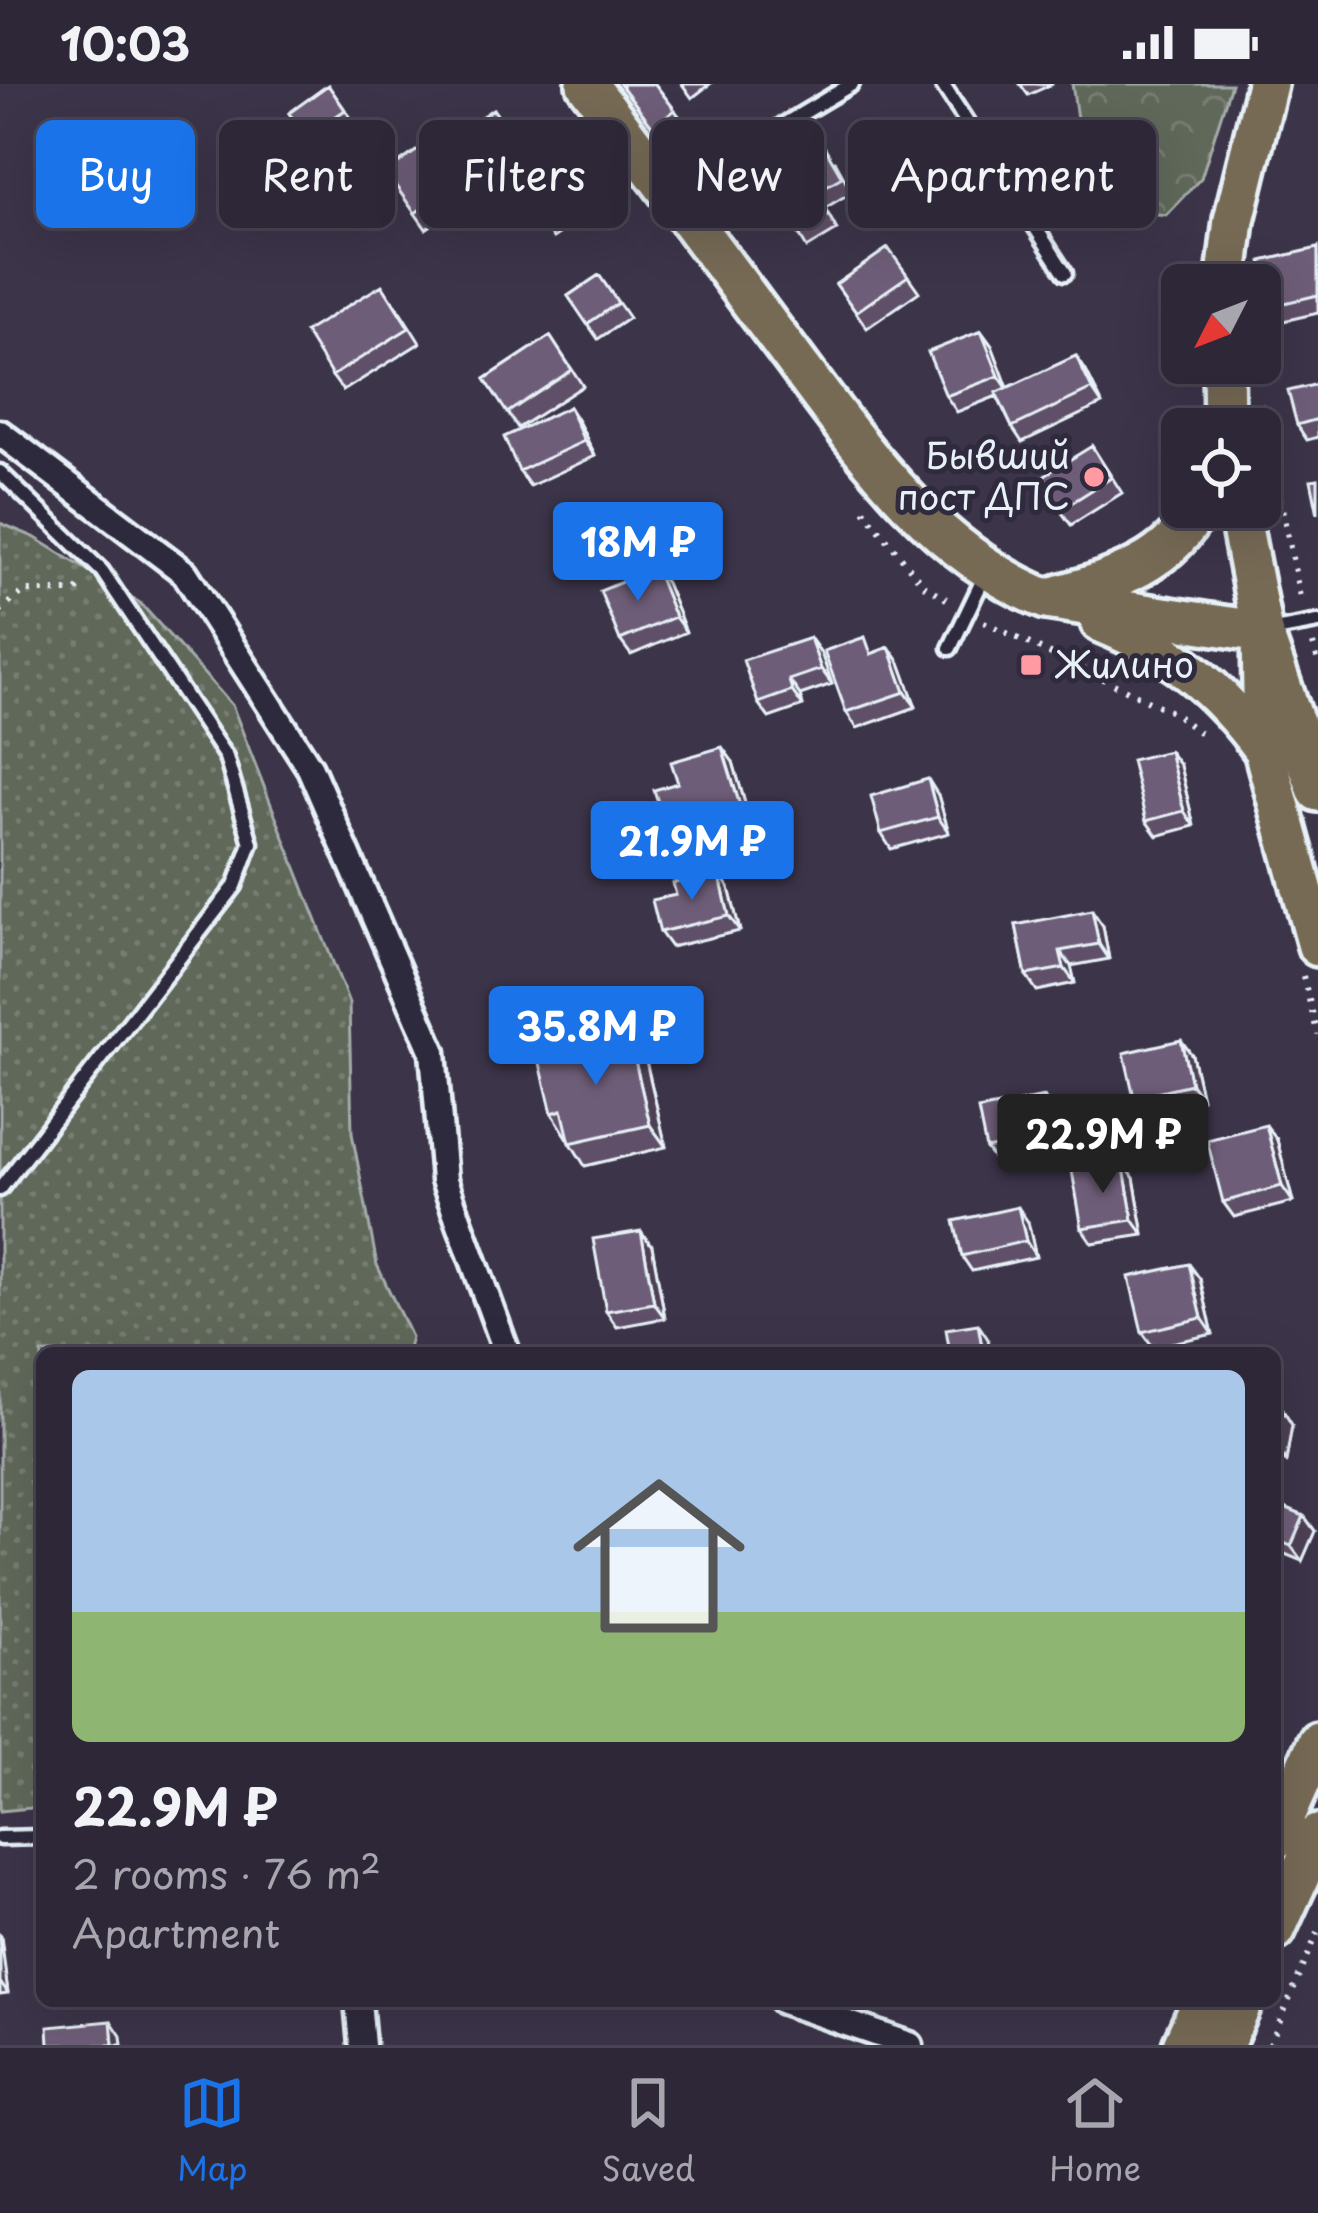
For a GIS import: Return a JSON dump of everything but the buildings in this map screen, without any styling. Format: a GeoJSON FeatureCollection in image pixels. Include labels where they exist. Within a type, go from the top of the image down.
{"type":"FeatureCollection","features":[{"type":"Feature","properties":{"kind":"main road"},"geometry":{"type":"LineString","coordinates":[[587,84],[677,189],[875,466],[939,533],[1024,590],[1137,636],[1184,664],[1231,705],[1264,750]]}},
{"type":"Feature","properties":{"kind":"main road"},"geometry":{"type":"LineString","coordinates":[[1229,264],[1234,220],[1267,84]]}},
{"type":"Feature","properties":{"kind":"main road"},"geometry":{"type":"LineString","coordinates":[[1046,599],[1139,569],[1184,528]]}},
{"type":"Feature","properties":{"kind":"main road"},"geometry":{"type":"LineString","coordinates":[[1242,528],[1262,632],[1318,791]]}},
{"type":"Feature","properties":{"kind":"main road"},"geometry":{"type":"LineString","coordinates":[[1046,599],[1262,632]]}},
{"type":"Feature","properties":{"kind":"main road"},"geometry":{"type":"LineString","coordinates":[[1262,632],[1264,750],[1318,946]]}},
{"type":"Feature","properties":{"kind":"main road"},"geometry":{"type":"LineString","coordinates":[[1281,1825],[1318,1742]]}},
{"type":"Feature","properties":{"kind":"main road"},"geometry":{"type":"LineString","coordinates":[[1281,1917],[1318,1835]]}},
{"type":"Feature","properties":{"kind":"main road"},"geometry":{"type":"LineString","coordinates":[[1183,2045],[1200,2007]]}},
{"type":"Feature","properties":{"kind":"main road"},"geometry":{"type":"LineString","coordinates":[[1223,2045],[1240,2007]]}},
{"type":"Feature","properties":{"kind":"street"},"geometry":{"type":"LineString","coordinates":[[0,433],[185,573],[310,768],[433,1052],[444,1180],[505,1347]]}},
{"type":"Feature","properties":{"kind":"street"},"geometry":{"type":"LineString","coordinates":[[359,2007],[362,2045]]}},
{"type":"Feature","properties":{"kind":"street"},"geometry":{"type":"LineString","coordinates":[[800,2007],[910,2045]]}},
{"type":"Feature","properties":{"kind":"lane"},"geometry":{"type":"LineString","coordinates":[[791,120],[852,84]]}},
{"type":"Feature","properties":{"kind":"lane"},"geometry":{"type":"LineString","coordinates":[[942,84],[1065,273]]}},
{"type":"Feature","properties":{"kind":"lane"},"geometry":{"type":"LineString","coordinates":[[0,472],[102,571],[226,757],[251,843],[235,886],[0,1189]]}},
{"type":"Feature","properties":{"kind":"lane"},"geometry":{"type":"LineString","coordinates":[[950,648],[990,567]]}},
{"type":"Feature","properties":{"kind":"lane"},"geometry":{"type":"LineString","coordinates":[[1262,632],[1313,624]]}},
{"type":"Feature","properties":{"kind":"lane"},"geometry":{"type":"LineString","coordinates":[[0,1838],[36,1838]]}},
{"type":"Feature","properties":{"kind":"path"},"geometry":{"type":"LineString","coordinates":[[1257,384],[1318,662]]}},
{"type":"Feature","properties":{"kind":"path"},"geometry":{"type":"LineString","coordinates":[[1270,2045],[1318,1931]]}},
{"type":"Feature","properties":{"kind":"green space"},"geometry":{"type":"Polygon","coordinates":[[[1072,84],[1231,84],[1201,178],[1166,215],[1156,214],[1156,120],[1077,120],[1072,84]]]}},
{"type":"Feature","properties":{"kind":"green space"},"geometry":{"type":"Polygon","coordinates":[[[0,523],[34,537],[140,603],[232,705],[349,1003],[352,1133],[377,1265],[411,1337],[408,1347],[36,1347],[36,1808],[0,1811],[0,523]]]}},
{"type":"Feature","properties":{"kind":"place","name":"Бывший пост ДПС"},"geometry":{"type":"Point","coordinates":[1094,477]}},
{"type":"Feature","properties":{"kind":"place","name":"Жилино"},"geometry":{"type":"Point","coordinates":[1031,665]}}]}
